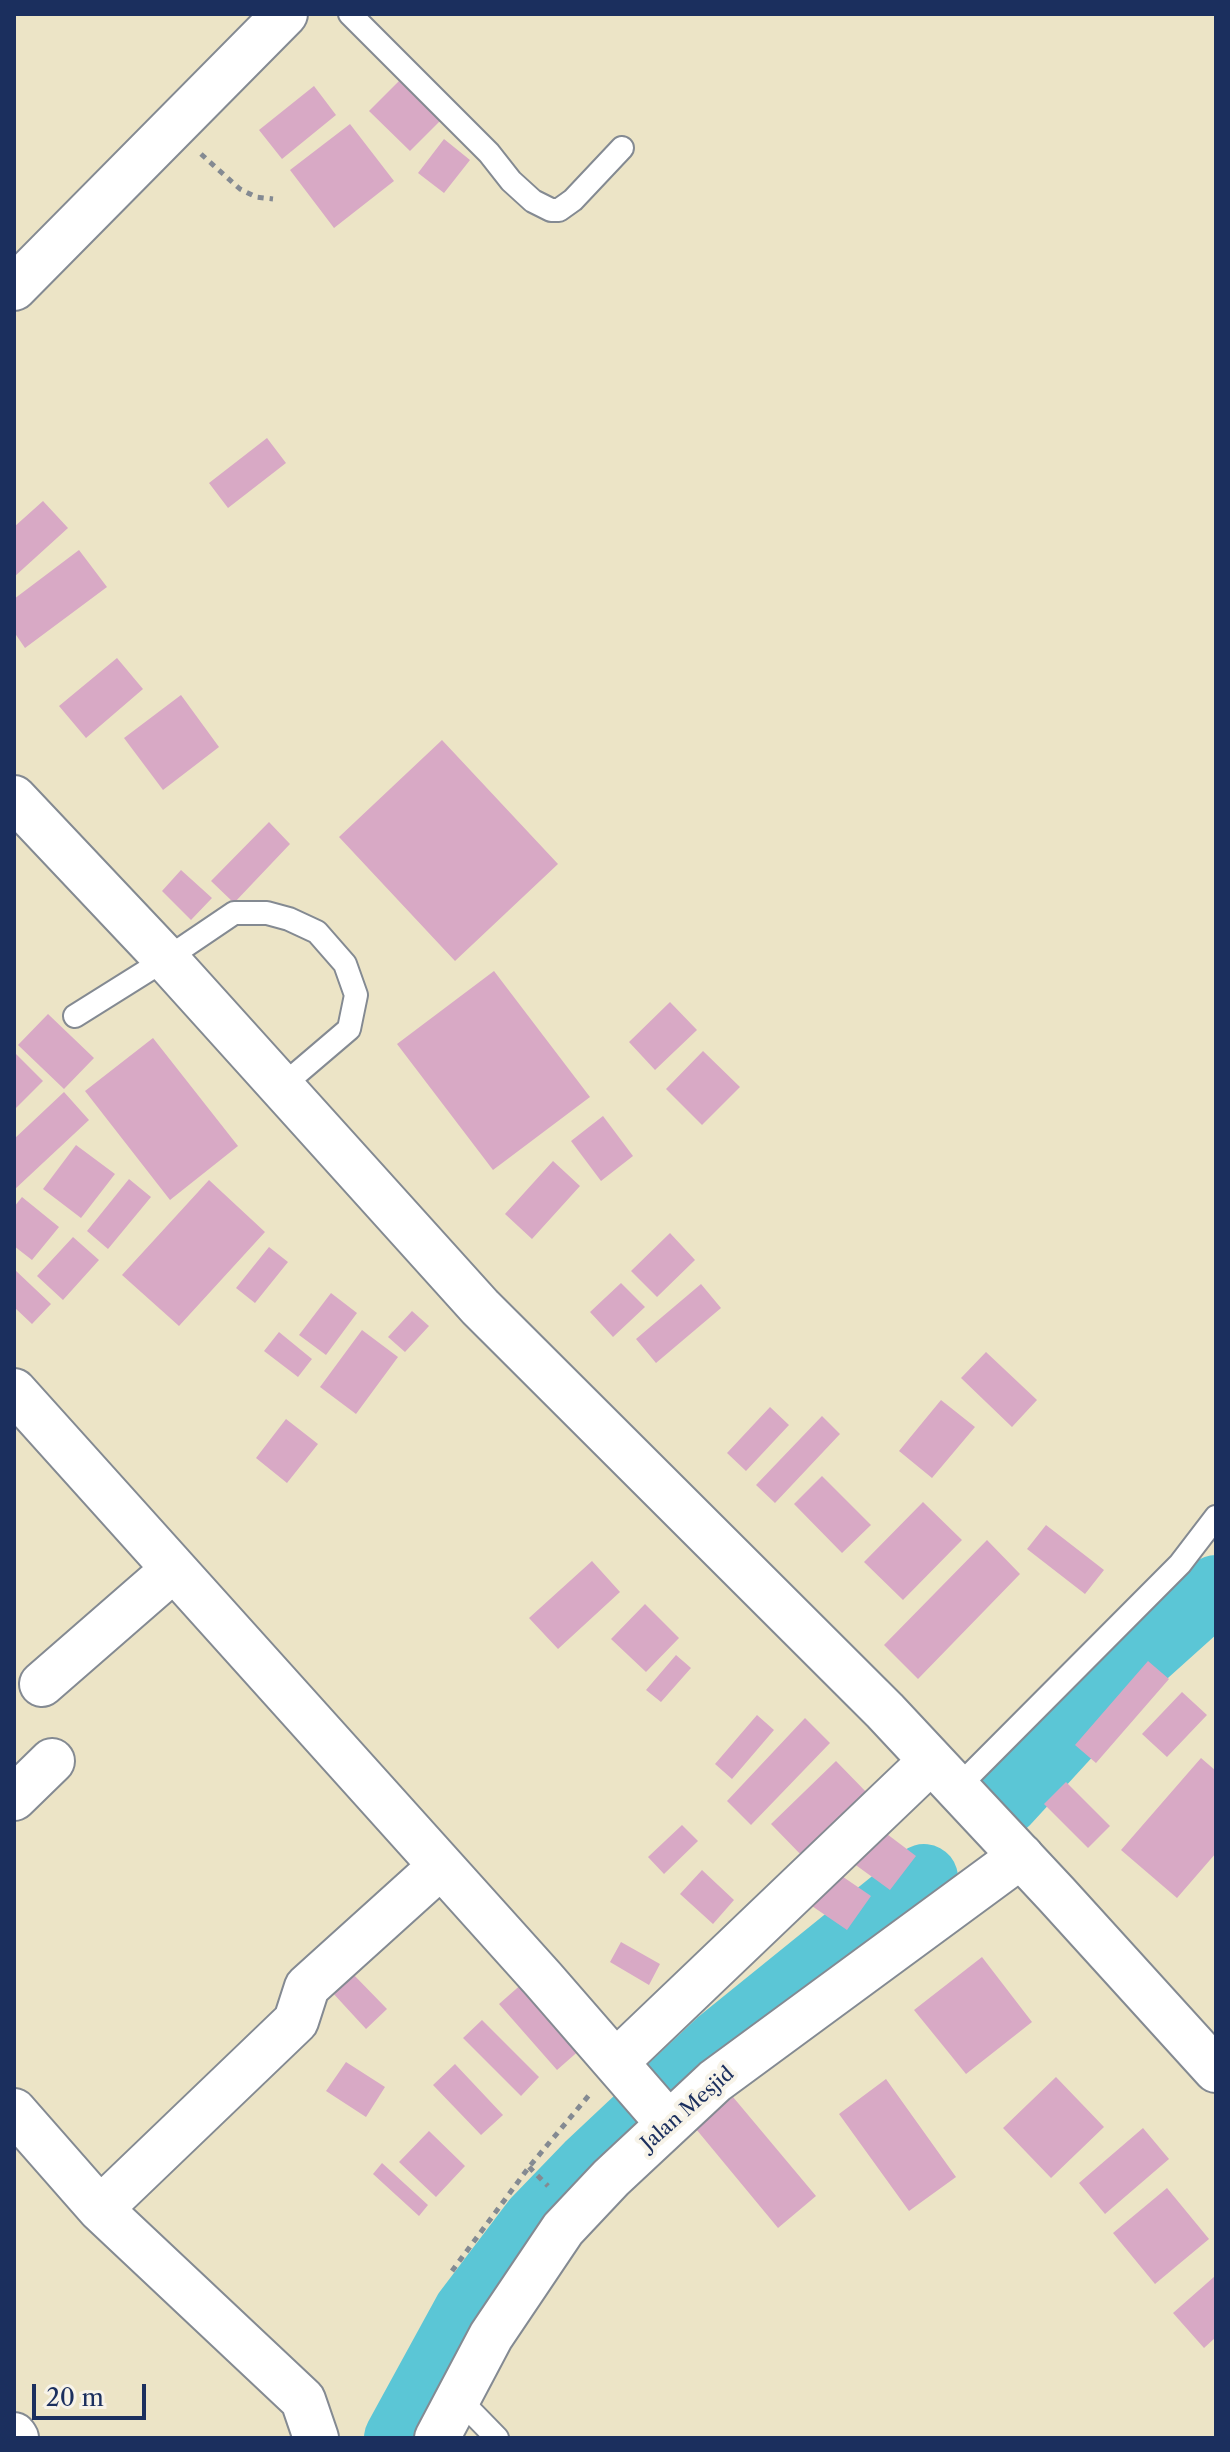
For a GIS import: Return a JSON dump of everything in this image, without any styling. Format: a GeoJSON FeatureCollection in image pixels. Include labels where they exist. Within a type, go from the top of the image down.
{"type":"FeatureCollection","features":[{"type":"Feature","properties":{"kind":"main road"},"geometry":{"type":"LineString","coordinates":[[14,288],[285,14]]}},
{"type":"Feature","properties":{"kind":"main road"},"geometry":{"type":"LineString","coordinates":[[14,798],[166,959],[480,1307],[862,1688],[1216,2070]]}},
{"type":"Feature","properties":{"kind":"main road"},"geometry":{"type":"LineString","coordinates":[[14,1391],[663,2116]]}},
{"type":"Feature","properties":{"kind":"main road"},"geometry":{"type":"LineString","coordinates":[[42,1684],[174,1569]]}},
{"type":"Feature","properties":{"kind":"main road"},"geometry":{"type":"LineString","coordinates":[[14,1798],[52,1761]]}},
{"type":"Feature","properties":{"kind":"main road"},"geometry":{"type":"LineString","coordinates":[[621,2068],[952,1783]]}},
{"type":"Feature","properties":{"kind":"main road","name":"Jalan Mesjid"},"geometry":{"type":"LineString","coordinates":[[437,2438],[491,2336],[563,2229],[663,2116],[715,2081],[1012,1847]]}},
{"type":"Feature","properties":{"kind":"main road"},"geometry":{"type":"LineString","coordinates":[[100,2209],[296,2021],[307,1987],[441,1866]]}},
{"type":"Feature","properties":{"kind":"main road"},"geometry":{"type":"LineString","coordinates":[[14,2111],[100,2209],[303,2400],[316,2438]]}},
{"type":"Feature","properties":{"kind":"lane"},"geometry":{"type":"LineString","coordinates":[[350,14],[489,153],[511,181],[533,201],[551,210],[559,210],[573,200],[622,148]]}},
{"type":"Feature","properties":{"kind":"lane"},"geometry":{"type":"LineString","coordinates":[[75,1016],[234,913],[267,913],[289,919],[317,932],[345,964],[356,995],[349,1029],[281,1087]]}},
{"type":"Feature","properties":{"kind":"lane"},"geometry":{"type":"LineString","coordinates":[[952,1783],[1180,1564],[1216,1517]]}},
{"type":"Feature","properties":{"kind":"lane"},"geometry":{"type":"LineString","coordinates":[[458,2398],[497,2438]]}},
{"type":"Feature","properties":{"kind":"path"},"geometry":{"type":"LineString","coordinates":[[173,128],[240,189],[256,197],[273,199]]}},
{"type":"Feature","properties":{"kind":"path"},"geometry":{"type":"LineString","coordinates":[[452,2271],[529,2167],[621,2068]]}},
{"type":"Feature","properties":{"kind":"building"},"geometry":{"type":"Polygon","coordinates":[[[399,81],[440,121],[410,151],[369,111],[399,81]]]}},
{"type":"Feature","properties":{"kind":"building"},"geometry":{"type":"Polygon","coordinates":[[[314,86],[336,115],[282,159],[259,130],[314,86]]]}},
{"type":"Feature","properties":{"kind":"building"},"geometry":{"type":"Polygon","coordinates":[[[350,124],[394,181],[334,228],[290,170],[350,124]]]}},
{"type":"Feature","properties":{"kind":"building"},"geometry":{"type":"Polygon","coordinates":[[[444,139],[470,160],[444,193],[418,173],[444,139]]]}},
{"type":"Feature","properties":{"kind":"building"},"geometry":{"type":"Polygon","coordinates":[[[267,438],[286,463],[228,508],[209,483],[267,438]]]}},
{"type":"Feature","properties":{"kind":"building"},"geometry":{"type":"Polygon","coordinates":[[[43,501],[68,528],[14,577],[14,527],[43,501]]]}},
{"type":"Feature","properties":{"kind":"building"},"geometry":{"type":"Polygon","coordinates":[[[79,550],[107,587],[25,648],[14,632],[14,599],[79,550]]]}},
{"type":"Feature","properties":{"kind":"building"},"geometry":{"type":"Polygon","coordinates":[[[117,658],[143,689],[86,738],[59,706],[117,658]]]}},
{"type":"Feature","properties":{"kind":"building"},"geometry":{"type":"Polygon","coordinates":[[[181,695],[219,747],[163,790],[124,738],[181,695]]]}},
{"type":"Feature","properties":{"kind":"building"},"geometry":{"type":"Polygon","coordinates":[[[442,740],[558,864],[455,961],[339,837],[442,740]]]}},
{"type":"Feature","properties":{"kind":"building"},"geometry":{"type":"Polygon","coordinates":[[[269,822],[290,844],[234,903],[211,881],[269,822]]]}},
{"type":"Feature","properties":{"kind":"building"},"geometry":{"type":"Polygon","coordinates":[[[181,870],[212,898],[191,920],[162,891],[181,870]]]}},
{"type":"Feature","properties":{"kind":"building"},"geometry":{"type":"Polygon","coordinates":[[[494,971],[590,1097],[493,1170],[397,1044],[494,971]]]}},
{"type":"Feature","properties":{"kind":"building"},"geometry":{"type":"Polygon","coordinates":[[[670,1002],[697,1030],[655,1070],[629,1042],[670,1002]]]}},
{"type":"Feature","properties":{"kind":"building"},"geometry":{"type":"Polygon","coordinates":[[[48,1014],[94,1058],[64,1089],[18,1045],[48,1014]]]}},
{"type":"Feature","properties":{"kind":"building"},"geometry":{"type":"Polygon","coordinates":[[[153,1038],[238,1146],[170,1200],[85,1091],[153,1038]]]}},
{"type":"Feature","properties":{"kind":"building"},"geometry":{"type":"Polygon","coordinates":[[[703,1051],[740,1087],[702,1125],[666,1089],[703,1051]]]}},
{"type":"Feature","properties":{"kind":"building"},"geometry":{"type":"Polygon","coordinates":[[[14,1052],[43,1081],[14,1110],[14,1052]]]}},
{"type":"Feature","properties":{"kind":"building"},"geometry":{"type":"Polygon","coordinates":[[[64,1092],[89,1120],[14,1190],[14,1139],[64,1092]]]}},
{"type":"Feature","properties":{"kind":"building"},"geometry":{"type":"Polygon","coordinates":[[[603,1116],[633,1156],[601,1181],[571,1141],[603,1116]]]}},
{"type":"Feature","properties":{"kind":"building"},"geometry":{"type":"Polygon","coordinates":[[[76,1145],[115,1174],[81,1218],[43,1189],[76,1145]]]}},
{"type":"Feature","properties":{"kind":"building"},"geometry":{"type":"Polygon","coordinates":[[[553,1161],[580,1186],[532,1239],[505,1214],[553,1161]]]}},
{"type":"Feature","properties":{"kind":"building"},"geometry":{"type":"Polygon","coordinates":[[[129,1179],[151,1197],[108,1249],[87,1231],[129,1179]]]}},
{"type":"Feature","properties":{"kind":"building"},"geometry":{"type":"Polygon","coordinates":[[[209,1180],[265,1232],[179,1326],[122,1275],[209,1180]]]}},
{"type":"Feature","properties":{"kind":"building"},"geometry":{"type":"Polygon","coordinates":[[[22,1197],[59,1227],[32,1260],[14,1246],[14,1207],[22,1197]]]}},
{"type":"Feature","properties":{"kind":"building"},"geometry":{"type":"Polygon","coordinates":[[[670,1233],[695,1260],[657,1297],[631,1271],[670,1233]]]}},
{"type":"Feature","properties":{"kind":"building"},"geometry":{"type":"Polygon","coordinates":[[[73,1237],[99,1260],[63,1300],[37,1276],[73,1237]]]}},
{"type":"Feature","properties":{"kind":"building"},"geometry":{"type":"Polygon","coordinates":[[[269,1247],[288,1262],[255,1303],[236,1288],[269,1247]]]}},
{"type":"Feature","properties":{"kind":"building"},"geometry":{"type":"Polygon","coordinates":[[[14,1269],[51,1304],[32,1324],[14,1307],[14,1269]]]}},
{"type":"Feature","properties":{"kind":"building"},"geometry":{"type":"Polygon","coordinates":[[[621,1283],[645,1307],[613,1337],[590,1312],[621,1283]]]}},
{"type":"Feature","properties":{"kind":"building"},"geometry":{"type":"Polygon","coordinates":[[[701,1284],[721,1308],[656,1363],[636,1339],[701,1284]]]}},
{"type":"Feature","properties":{"kind":"building"},"geometry":{"type":"Polygon","coordinates":[[[331,1293],[357,1313],[326,1355],[299,1335],[331,1293]]]}},
{"type":"Feature","properties":{"kind":"building"},"geometry":{"type":"Polygon","coordinates":[[[412,1311],[429,1326],[405,1352],[388,1337],[412,1311]]]}},
{"type":"Feature","properties":{"kind":"building"},"geometry":{"type":"Polygon","coordinates":[[[362,1330],[398,1357],[356,1414],[320,1387],[362,1330]]]}},
{"type":"Feature","properties":{"kind":"building"},"geometry":{"type":"Polygon","coordinates":[[[279,1332],[312,1359],[298,1377],[264,1351],[279,1332]]]}},
{"type":"Feature","properties":{"kind":"building"},"geometry":{"type":"Polygon","coordinates":[[[986,1352],[1037,1400],[1012,1427],[961,1378],[986,1352]]]}},
{"type":"Feature","properties":{"kind":"building"},"geometry":{"type":"Polygon","coordinates":[[[941,1400],[975,1427],[932,1478],[899,1451],[941,1400]]]}},
{"type":"Feature","properties":{"kind":"building"},"geometry":{"type":"Polygon","coordinates":[[[770,1407],[789,1425],[746,1471],[727,1453],[770,1407]]]}},
{"type":"Feature","properties":{"kind":"building"},"geometry":{"type":"Polygon","coordinates":[[[822,1416],[840,1434],[775,1503],[756,1485],[822,1416]]]}},
{"type":"Feature","properties":{"kind":"building"},"geometry":{"type":"Polygon","coordinates":[[[286,1419],[318,1444],[287,1483],[256,1458],[286,1419]]]}},
{"type":"Feature","properties":{"kind":"building"},"geometry":{"type":"Polygon","coordinates":[[[822,1476],[871,1525],[842,1553],[794,1504],[822,1476]]]}},
{"type":"Feature","properties":{"kind":"building"},"geometry":{"type":"Polygon","coordinates":[[[923,1502],[962,1540],[903,1600],[864,1562],[923,1502]]]}},
{"type":"Feature","properties":{"kind":"building"},"geometry":{"type":"Polygon","coordinates":[[[1046,1525],[1104,1570],[1085,1594],[1027,1549],[1046,1525]]]}},
{"type":"Feature","properties":{"kind":"building"},"geometry":{"type":"Polygon","coordinates":[[[987,1540],[1020,1574],[918,1679],[884,1645],[987,1540]]]}},
{"type":"Feature","properties":{"kind":"building"},"geometry":{"type":"Polygon","coordinates":[[[592,1561],[620,1592],[558,1649],[529,1618],[592,1561]]]}},
{"type":"Feature","properties":{"kind":"building"},"geometry":{"type":"Polygon","coordinates":[[[645,1604],[679,1638],[646,1672],[611,1639],[645,1604]]]}},
{"type":"Feature","properties":{"kind":"building"},"geometry":{"type":"Polygon","coordinates":[[[676,1655],[691,1668],[661,1702],[646,1690],[676,1655]]]}},
{"type":"Feature","properties":{"kind":"building"},"geometry":{"type":"Polygon","coordinates":[[[1148,1661],[1169,1679],[1096,1763],[1075,1745],[1148,1661]]]}},
{"type":"Feature","properties":{"kind":"building"},"geometry":{"type":"Polygon","coordinates":[[[1182,1692],[1207,1715],[1167,1757],[1142,1734],[1182,1692]]]}},
{"type":"Feature","properties":{"kind":"building"},"geometry":{"type":"Polygon","coordinates":[[[757,1715],[774,1730],[732,1779],[715,1764],[757,1715]]]}},
{"type":"Feature","properties":{"kind":"building"},"geometry":{"type":"Polygon","coordinates":[[[805,1718],[830,1743],[751,1825],[727,1801],[805,1718]]]}},
{"type":"Feature","properties":{"kind":"building"},"geometry":{"type":"Polygon","coordinates":[[[1201,1758],[1216,1771],[1216,1853],[1177,1898],[1121,1850],[1201,1758]]]}},
{"type":"Feature","properties":{"kind":"building"},"geometry":{"type":"Polygon","coordinates":[[[836,1761],[871,1797],[806,1860],[771,1824],[836,1761]]]}},
{"type":"Feature","properties":{"kind":"building"},"geometry":{"type":"Polygon","coordinates":[[[1066,1782],[1110,1826],[1088,1848],[1044,1804],[1066,1782]]]}},
{"type":"Feature","properties":{"kind":"building"},"geometry":{"type":"Polygon","coordinates":[[[682,1825],[698,1841],[664,1874],[648,1857],[682,1825]]]}},
{"type":"Feature","properties":{"kind":"building"},"geometry":{"type":"Polygon","coordinates":[[[879,1828],[916,1856],[890,1890],[853,1863],[879,1828]]]}},
{"type":"Feature","properties":{"kind":"building"},"geometry":{"type":"Polygon","coordinates":[[[702,1870],[734,1900],[713,1924],[680,1894],[702,1870]]]}},
{"type":"Feature","properties":{"kind":"building"},"geometry":{"type":"Polygon","coordinates":[[[833,1870],[871,1896],[847,1930],[809,1904],[833,1870]]]}},
{"type":"Feature","properties":{"kind":"building"},"geometry":{"type":"Polygon","coordinates":[[[621,1942],[660,1964],[649,1985],[610,1962],[621,1942]]]}},
{"type":"Feature","properties":{"kind":"building"},"geometry":{"type":"Polygon","coordinates":[[[982,1957],[1032,2022],[966,2074],[914,2010],[982,1957]]]}},
{"type":"Feature","properties":{"kind":"building"},"geometry":{"type":"Polygon","coordinates":[[[351,1972],[387,2009],[366,2029],[331,1991],[351,1972]]]}},
{"type":"Feature","properties":{"kind":"building"},"geometry":{"type":"Polygon","coordinates":[[[524,1982],[582,2048],[557,2070],[499,2004],[524,1982]]]}},
{"type":"Feature","properties":{"kind":"building"},"geometry":{"type":"Polygon","coordinates":[[[482,2020],[539,2077],[521,2096],[463,2038],[482,2020]]]}},
{"type":"Feature","properties":{"kind":"building"},"geometry":{"type":"Polygon","coordinates":[[[346,2062],[385,2087],[366,2117],[326,2091],[346,2062]]]}},
{"type":"Feature","properties":{"kind":"building"},"geometry":{"type":"Polygon","coordinates":[[[455,2064],[503,2115],[481,2135],[433,2085],[455,2064]]]}},
{"type":"Feature","properties":{"kind":"building"},"geometry":{"type":"Polygon","coordinates":[[[1056,2077],[1104,2127],[1051,2178],[1003,2128],[1056,2077]]]}},
{"type":"Feature","properties":{"kind":"building"},"geometry":{"type":"Polygon","coordinates":[[[886,2079],[956,2177],[909,2211],[839,2114],[886,2079]]]}},
{"type":"Feature","properties":{"kind":"building"},"geometry":{"type":"Polygon","coordinates":[[[733,2097],[816,2196],[778,2228],[696,2129],[733,2097]]]}},
{"type":"Feature","properties":{"kind":"building"},"geometry":{"type":"Polygon","coordinates":[[[1143,2128],[1169,2159],[1105,2214],[1079,2183],[1143,2128]]]}},
{"type":"Feature","properties":{"kind":"building"},"geometry":{"type":"Polygon","coordinates":[[[429,2131],[465,2166],[436,2197],[399,2162],[429,2131]]]}},
{"type":"Feature","properties":{"kind":"building"},"geometry":{"type":"Polygon","coordinates":[[[382,2163],[428,2205],[419,2216],[373,2174],[382,2163]]]}},
{"type":"Feature","properties":{"kind":"building"},"geometry":{"type":"Polygon","coordinates":[[[1167,2188],[1209,2239],[1155,2284],[1113,2233],[1167,2188]]]}},
{"type":"Feature","properties":{"kind":"building"},"geometry":{"type":"Polygon","coordinates":[[[1215,2276],[1216,2337],[1204,2348],[1173,2313],[1215,2276]]]}},
{"type":"Feature","properties":{"kind":"waterway"},"geometry":{"type":"LineString","coordinates":[[1005,1802],[1126,1670],[1216,1589]]}},
{"type":"Feature","properties":{"kind":"waterway"},"geometry":{"type":"LineString","coordinates":[[398,2438],[467,2312],[536,2221],[589,2166],[720,2043],[924,1878]]}}]}
